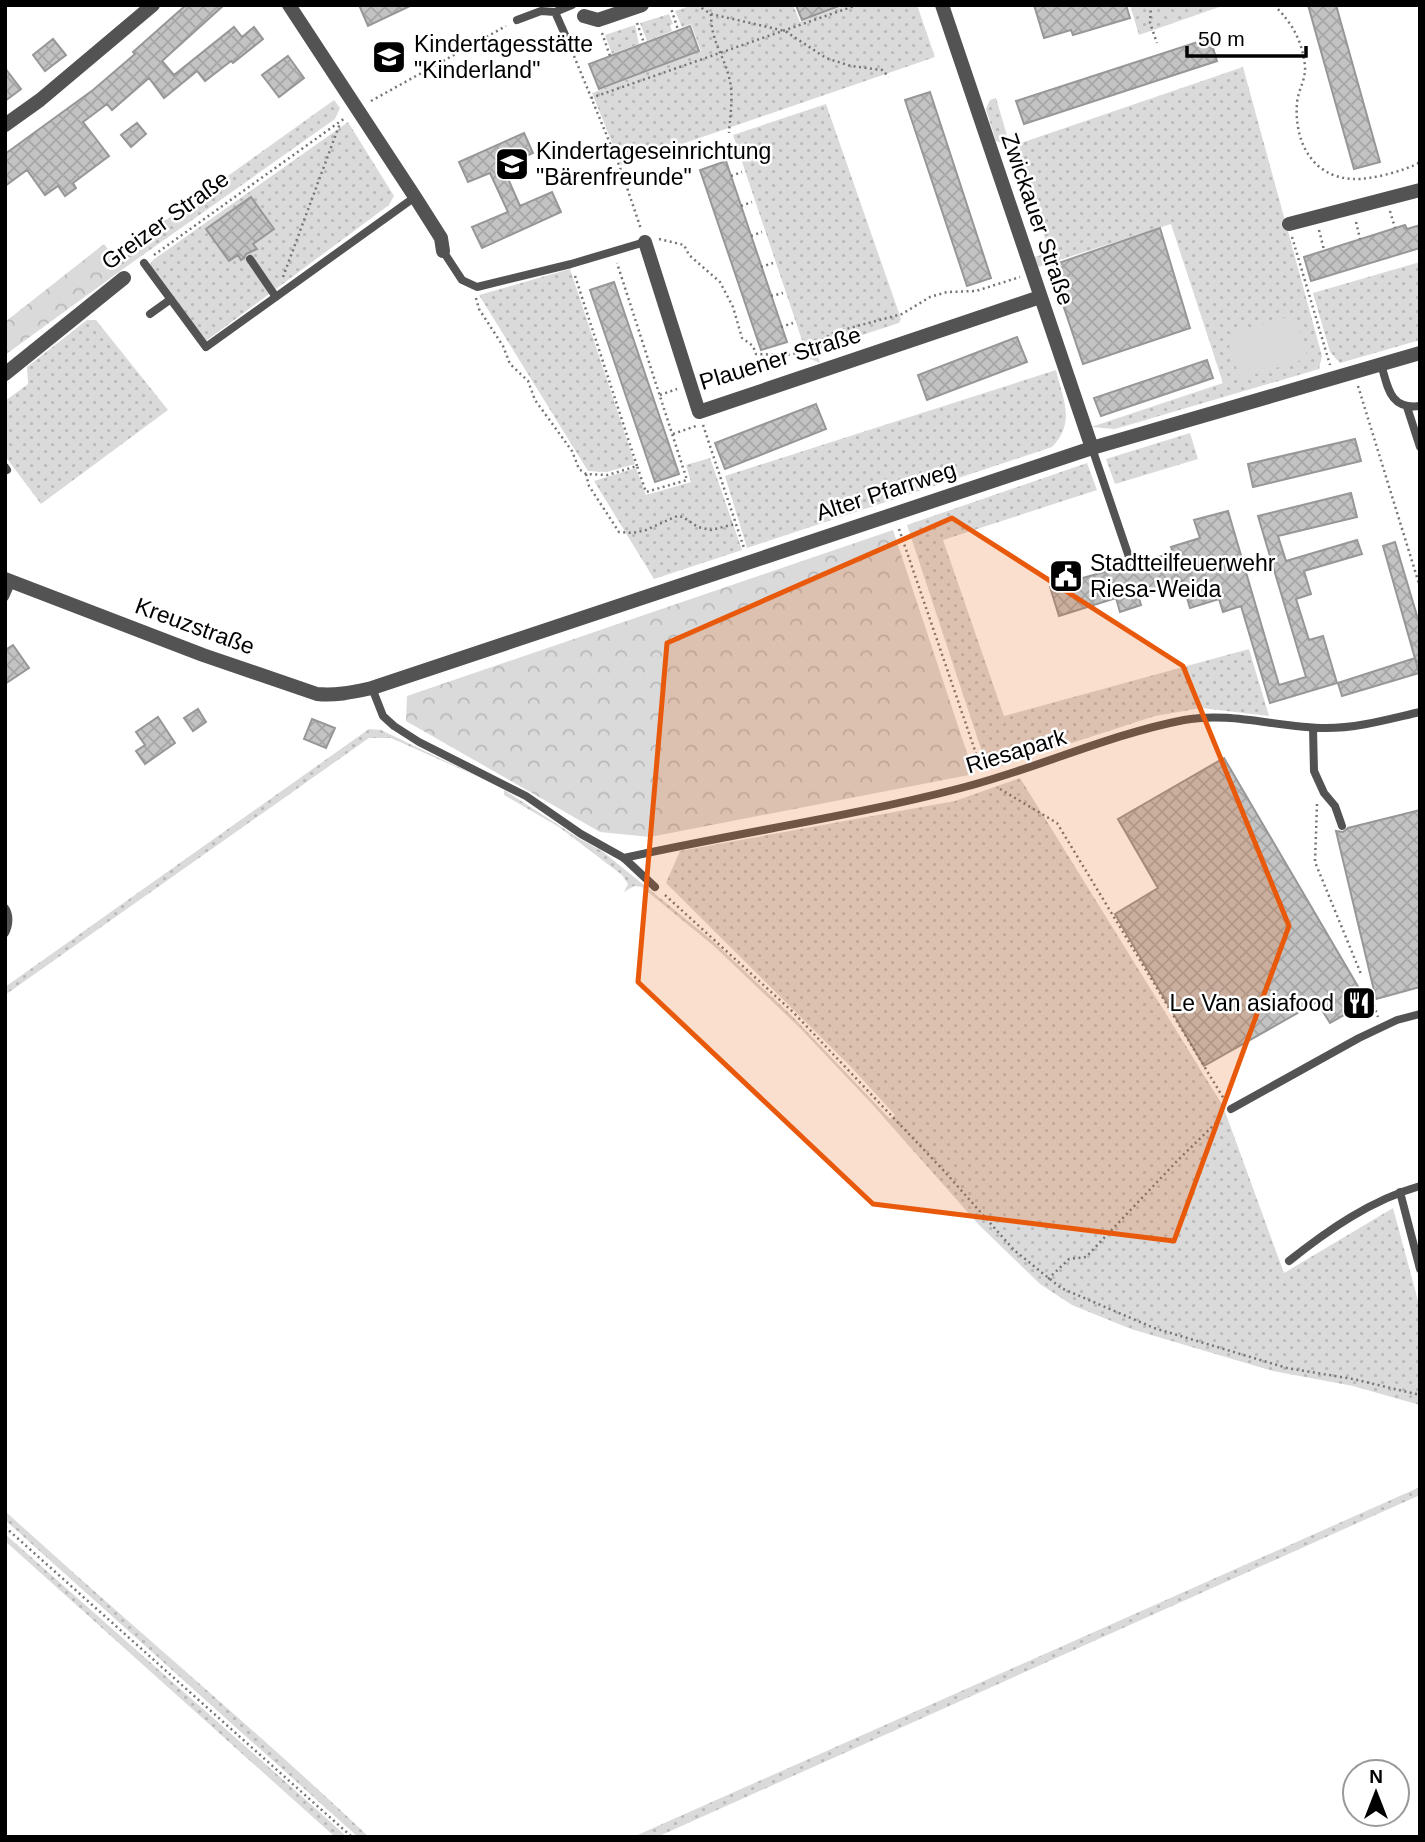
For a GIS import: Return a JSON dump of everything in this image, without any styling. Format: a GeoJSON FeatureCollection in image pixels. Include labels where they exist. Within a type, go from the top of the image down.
{"type":"FeatureCollection","features":[{"type":"Feature","properties":{"kind":"street"},"geometry":{"type":"LineString","coordinates":[[5,125],[40,100],[153,5]]}},
{"type":"Feature","properties":{"kind":"street"},"geometry":{"type":"LineString","coordinates":[[289,5],[441,238],[443,251]]}},
{"type":"Feature","properties":{"kind":"street","name":"Zwickauer Straße"},"geometry":{"type":"LineString","coordinates":[[942,5],[1092,448]]}},
{"type":"Feature","properties":{"kind":"street"},"geometry":{"type":"LineString","coordinates":[[591,18],[637,7]]}},
{"type":"Feature","properties":{"kind":"street"},"geometry":{"type":"LineString","coordinates":[[1289,224],[1420,190]]}},
{"type":"Feature","properties":{"kind":"street","name":"Plauener Straße"},"geometry":{"type":"LineString","coordinates":[[645,242],[699,412],[1040,297]]}},
{"type":"Feature","properties":{"kind":"street","name":"Greizer Straße"},"geometry":{"type":"LineString","coordinates":[[5,374],[124,278]]}},
{"type":"Feature","properties":{"kind":"street","name":"Alter Pfarrweg"},"geometry":{"type":"LineString","coordinates":[[372,688],[893,512],[1092,448],[1420,353]]}},
{"type":"Feature","properties":{"kind":"street","name":"Kreuzstraße"},"geometry":{"type":"LineString","coordinates":[[9,580],[204,655],[317,694],[332,696],[372,688]]}},
{"type":"Feature","properties":{"kind":"lane"},"geometry":{"type":"LineString","coordinates":[[517,20],[541,11],[555,12],[572,5]]}},
{"type":"Feature","properties":{"kind":"lane"},"geometry":{"type":"LineString","coordinates":[[555,12],[570,46]]}},
{"type":"Feature","properties":{"kind":"lane"},"geometry":{"type":"LineString","coordinates":[[144,263],[206,347],[415,197]]}},
{"type":"Feature","properties":{"kind":"lane"},"geometry":{"type":"LineString","coordinates":[[443,251],[462,280],[477,288],[645,242]]}},
{"type":"Feature","properties":{"kind":"lane"},"geometry":{"type":"LineString","coordinates":[[250,259],[276,297]]}},
{"type":"Feature","properties":{"kind":"lane"},"geometry":{"type":"LineString","coordinates":[[150,314],[171,299]]}},
{"type":"Feature","properties":{"kind":"lane"},"geometry":{"type":"LineString","coordinates":[[1381,364],[1389,392],[1397,403],[1407,407],[1420,406]]}},
{"type":"Feature","properties":{"kind":"lane"},"geometry":{"type":"LineString","coordinates":[[1407,407],[1420,447]]}},
{"type":"Feature","properties":{"kind":"lane"},"geometry":{"type":"LineString","coordinates":[[1092,448],[1129,557]]}},
{"type":"Feature","properties":{"kind":"lane"},"geometry":{"type":"LineString","coordinates":[[5,597],[9,580]]}},
{"type":"Feature","properties":{"kind":"lane"},"geometry":{"type":"LineString","coordinates":[[372,688],[383,716],[394,726],[419,742],[526,796],[581,834],[624,858],[655,887]]}},
{"type":"Feature","properties":{"kind":"lane","name":"Riesapark"},"geometry":{"type":"LineString","coordinates":[[624,858],[892,804],[985,781],[1136,732],[1186,720],[1230,719],[1314,728],[1345,727],[1420,712]]}},
{"type":"Feature","properties":{"kind":"lane"},"geometry":{"type":"LineString","coordinates":[[1314,728],[1314,771],[1324,793],[1335,806],[1342,826]]}},
{"type":"Feature","properties":{"kind":"lane"},"geometry":{"type":"LineString","coordinates":[[5,908],[8,912],[8,928],[5,933]]}},
{"type":"Feature","properties":{"kind":"lane"},"geometry":{"type":"LineString","coordinates":[[1231,1109],[1382,1027],[1420,1014]]}},
{"type":"Feature","properties":{"kind":"lane"},"geometry":{"type":"LineString","coordinates":[[1289,1261],[1332,1229],[1365,1209],[1400,1192],[1420,1186]]}},
{"type":"Feature","properties":{"kind":"lane"},"geometry":{"type":"LineString","coordinates":[[1400,1192],[1420,1269]]}},
{"type":"Feature","properties":{"kind":"path"},"geometry":{"type":"LineString","coordinates":[[670,5],[678,30]]}},
{"type":"Feature","properties":{"kind":"path"},"geometry":{"type":"LineString","coordinates":[[698,5],[712,14],[785,31],[826,58],[850,66],[882,70],[888,77]]}},
{"type":"Feature","properties":{"kind":"path"},"geometry":{"type":"LineString","coordinates":[[591,98],[857,5]]}},
{"type":"Feature","properties":{"kind":"path"},"geometry":{"type":"LineString","coordinates":[[1151,5],[1150,23],[1157,43]]}},
{"type":"Feature","properties":{"kind":"path"},"geometry":{"type":"LineString","coordinates":[[1274,5],[1290,21],[1300,44],[1305,67],[1304,84],[1297,100],[1298,130],[1304,153],[1316,166],[1347,179],[1364,180],[1420,162]]}},
{"type":"Feature","properties":{"kind":"path"},"geometry":{"type":"LineString","coordinates":[[637,7],[644,43]]}},
{"type":"Feature","properties":{"kind":"path"},"geometry":{"type":"LineString","coordinates":[[712,14],[711,32],[729,78],[732,102],[729,133]]}},
{"type":"Feature","properties":{"kind":"path"},"geometry":{"type":"LineString","coordinates":[[591,18],[610,56]]}},
{"type":"Feature","properties":{"kind":"path","name":"Greizer Straße"},"geometry":{"type":"LineString","coordinates":[[144,263],[337,122],[517,20]]}},
{"type":"Feature","properties":{"kind":"path"},"geometry":{"type":"LineString","coordinates":[[570,46],[621,170],[645,242],[663,239],[684,245],[689,255],[720,282],[733,307],[742,338],[753,346],[756,354],[803,352],[835,332],[902,314],[930,297],[947,292],[976,291],[1032,273]]}},
{"type":"Feature","properties":{"kind":"path"},"geometry":{"type":"LineString","coordinates":[[276,297],[339,126],[337,122]]}},
{"type":"Feature","properties":{"kind":"path"},"geometry":{"type":"LineString","coordinates":[[731,176],[742,172]]}},
{"type":"Feature","properties":{"kind":"path"},"geometry":{"type":"LineString","coordinates":[[741,206],[752,202]]}},
{"type":"Feature","properties":{"kind":"path"},"geometry":{"type":"LineString","coordinates":[[1316,217],[1324,250]]}},
{"type":"Feature","properties":{"kind":"path"},"geometry":{"type":"LineString","coordinates":[[1289,224],[1334,378]]}},
{"type":"Feature","properties":{"kind":"path"},"geometry":{"type":"LineString","coordinates":[[751,236],[762,232]]}},
{"type":"Feature","properties":{"kind":"path"},"geometry":{"type":"LineString","coordinates":[[571,264],[646,492],[687,480],[613,251]]}},
{"type":"Feature","properties":{"kind":"path"},"geometry":{"type":"LineString","coordinates":[[761,267],[773,263]]}},
{"type":"Feature","properties":{"kind":"path"},"geometry":{"type":"LineString","coordinates":[[477,288],[477,305],[503,346],[510,364],[528,381],[535,400],[572,451],[579,469],[586,474],[608,475],[637,466]]}},
{"type":"Feature","properties":{"kind":"path"},"geometry":{"type":"LineString","coordinates":[[771,296],[783,293]]}},
{"type":"Feature","properties":{"kind":"path"},"geometry":{"type":"LineString","coordinates":[[781,327],[793,323]]}},
{"type":"Feature","properties":{"kind":"path"},"geometry":{"type":"LineString","coordinates":[[1354,372],[1420,587]]}},
{"type":"Feature","properties":{"kind":"path"},"geometry":{"type":"LineString","coordinates":[[673,434],[703,424],[748,561]]}},
{"type":"Feature","properties":{"kind":"path"},"geometry":{"type":"LineString","coordinates":[[586,474],[589,486],[618,532],[646,530],[677,516],[698,527],[711,530],[735,524]]}},
{"type":"Feature","properties":{"kind":"path"},"geometry":{"type":"LineString","coordinates":[[893,512],[985,781],[1057,822],[1231,1109],[1178,1160],[1086,1258],[1069,1259],[1048,1279]]}},
{"type":"Feature","properties":{"kind":"path"},"geometry":{"type":"LineString","coordinates":[[1324,793],[1317,801],[1315,862],[1361,974]]}},
{"type":"Feature","properties":{"kind":"path"},"geometry":{"type":"LineString","coordinates":[[655,887],[793,1012],[945,1172],[1014,1250],[1048,1279],[1085,1300],[1154,1328],[1287,1368],[1353,1378],[1420,1395]]}},
{"type":"Feature","properties":{"kind":"path"},"geometry":{"type":"LineString","coordinates":[[1372,1000],[1382,1027]]}},
{"type":"Feature","properties":{"kind":"path"},"geometry":{"type":"LineString","coordinates":[[5,1527],[352,1837]]}},
{"type":"Feature","properties":{"kind":"highlighted area"},"geometry":{"type":"Polygon","coordinates":[[[952,518],[1183,666],[1289,926],[1174,1241],[873,1204],[638,982],[667,643],[952,518]]]}},
{"type":"Feature","properties":{"kind":"green space"},"geometry":{"type":"Polygon","coordinates":[[[693,5],[793,5],[800,22],[846,5],[917,5],[935,57],[621,165],[592,93],[701,51],[691,24],[682,27],[675,11],[693,5]]]}},
{"type":"Feature","properties":{"kind":"green space"},"geometry":{"type":"Polygon","coordinates":[[[1130,5],[1225,5],[1139,35],[1130,5]]]}},
{"type":"Feature","properties":{"kind":"green space"},"geometry":{"type":"Polygon","coordinates":[[[669,14],[673,24],[670,25],[672,31],[647,41],[640,23],[669,14]]]}},
{"type":"Feature","properties":{"kind":"green space"},"geometry":{"type":"Polygon","coordinates":[[[635,25],[639,44],[612,54],[605,35],[635,25]]]}},
{"type":"Feature","properties":{"kind":"green space"},"geometry":{"type":"Polygon","coordinates":[[[1243,67],[1322,356],[1319,369],[1115,429],[1091,427],[1223,383],[1171,224],[1038,267],[1034,257],[1049,253],[1018,144],[1243,67]]]}},
{"type":"Feature","properties":{"kind":"green space"},"geometry":{"type":"Polygon","coordinates":[[[996,98],[1010,146],[996,141],[986,109],[990,100],[996,98]]]}},
{"type":"Feature","properties":{"kind":"green space"},"geometry":{"type":"Polygon","coordinates":[[[334,100],[340,108],[335,119],[123,269],[113,258],[334,100]]]}},
{"type":"Feature","properties":{"kind":"green space"},"geometry":{"type":"Polygon","coordinates":[[[826,104],[901,319],[899,323],[816,350],[820,363],[808,358],[733,135],[826,104]]]}},
{"type":"Feature","properties":{"kind":"green space"},"geometry":{"type":"Polygon","coordinates":[[[348,122],[394,196],[389,205],[206,341],[149,266],[153,260],[348,122]]]}},
{"type":"Feature","properties":{"kind":"green space"},"geometry":{"type":"Polygon","coordinates":[[[104,244],[123,269],[5,355],[5,322],[104,244]]]}},
{"type":"Feature","properties":{"kind":"green space"},"geometry":{"type":"Polygon","coordinates":[[[1420,262],[1420,340],[1340,363],[1330,352],[1313,293],[1420,262]]]}},
{"type":"Feature","properties":{"kind":"green space"},"geometry":{"type":"Polygon","coordinates":[[[570,269],[635,464],[607,472],[588,471],[479,295],[570,269]]]}},
{"type":"Feature","properties":{"kind":"green space"},"geometry":{"type":"Polygon","coordinates":[[[1294,315],[1308,358],[1240,379],[1226,336],[1294,315]]]}},
{"type":"Feature","properties":{"kind":"green space"},"geometry":{"type":"Polygon","coordinates":[[[87,320],[96,320],[168,410],[41,504],[5,456],[5,401],[28,384],[27,367],[87,320]]]}},
{"type":"Feature","properties":{"kind":"green space"},"geometry":{"type":"Polygon","coordinates":[[[1056,370],[1066,420],[1064,429],[1052,447],[747,548],[725,476],[1056,370]]]}},
{"type":"Feature","properties":{"kind":"green space"},"geometry":{"type":"Polygon","coordinates":[[[1190,433],[1198,459],[1115,484],[1106,459],[1190,433]]]}},
{"type":"Feature","properties":{"kind":"green space"},"geometry":{"type":"Polygon","coordinates":[[[710,458],[742,550],[654,579],[594,481],[636,468],[646,495],[691,482],[686,465],[710,458]]]}},
{"type":"Feature","properties":{"kind":"green space"},"geometry":{"type":"Polygon","coordinates":[[[1087,463],[1097,490],[943,540],[1004,716],[1249,649],[1269,716],[1201,708],[1155,716],[988,770],[907,525],[1087,463]]]}},
{"type":"Feature","properties":{"kind":"green space"},"geometry":{"type":"Polygon","coordinates":[[[893,530],[974,774],[650,837],[600,832],[406,721],[407,696],[893,530]]]}},
{"type":"Feature","properties":{"kind":"green space"},"geometry":{"type":"Polygon","coordinates":[[[369,729],[381,730],[483,779],[391,738],[369,738],[5,995],[5,987],[369,729]]]}},
{"type":"Feature","properties":{"kind":"green space"},"geometry":{"type":"Polygon","coordinates":[[[1020,778],[1223,1106],[1284,1273],[1393,1208],[1420,1308],[1420,1405],[1353,1386],[1273,1371],[1131,1329],[1072,1305],[1040,1284],[979,1225],[872,1104],[799,1027],[714,946],[642,887],[634,886],[624,892],[628,884],[622,875],[559,827],[504,795],[504,790],[602,851],[714,942],[791,1015],[890,1119],[895,1115],[852,1068],[666,883],[680,851],[955,801],[1020,778]]]}},
{"type":"Feature","properties":{"kind":"green space"},"geometry":{"type":"Polygon","coordinates":[[[1420,1487],[1420,1495],[657,1837],[633,1837],[1420,1487]]]}},
{"type":"Feature","properties":{"kind":"green space"},"geometry":{"type":"Polygon","coordinates":[[[5,1511],[369,1837],[358,1837],[5,1520],[5,1511]]]}},
{"type":"Feature","properties":{"kind":"green space"},"geometry":{"type":"Polygon","coordinates":[[[5,1534],[347,1837],[335,1837],[5,1541],[5,1534]]]}},
{"type":"Feature","properties":{"kind":"building"},"geometry":{"type":"Polygon","coordinates":[[[186,5],[224,5],[162,61],[174,75],[234,27],[242,37],[254,27],[263,39],[205,81],[197,71],[164,98],[149,78],[112,110],[107,104],[83,122],[109,156],[73,183],[76,188],[65,196],[58,186],[45,195],[27,170],[5,186],[5,154],[93,90],[186,5]]]}},
{"type":"Feature","properties":{"kind":"building"},"geometry":{"type":"Polygon","coordinates":[[[359,5],[412,5],[368,26],[359,5]]]}},
{"type":"Feature","properties":{"kind":"building"},"geometry":{"type":"Polygon","coordinates":[[[796,5],[838,5],[839,6],[802,20],[796,5]]]}},
{"type":"Feature","properties":{"kind":"building"},"geometry":{"type":"Polygon","coordinates":[[[1034,5],[1126,5],[1130,18],[1073,35],[1071,30],[1044,38],[1034,5]]]}},
{"type":"Feature","properties":{"kind":"building"},"geometry":{"type":"Polygon","coordinates":[[[1308,5],[1336,5],[1380,162],[1354,169],[1308,5]]]}},
{"type":"Feature","properties":{"kind":"building"},"geometry":{"type":"Polygon","coordinates":[[[690,26],[699,51],[599,89],[589,64],[690,26]]]}},
{"type":"Feature","properties":{"kind":"building"},"geometry":{"type":"Polygon","coordinates":[[[1210,38],[1217,61],[1024,124],[1016,101],[1210,38]]]}},
{"type":"Feature","properties":{"kind":"building"},"geometry":{"type":"Polygon","coordinates":[[[53,39],[66,55],[45,71],[33,55],[53,39]]]}},
{"type":"Feature","properties":{"kind":"building"},"geometry":{"type":"Polygon","coordinates":[[[288,56],[304,78],[279,97],[262,75],[288,56]]]}},
{"type":"Feature","properties":{"kind":"building"},"geometry":{"type":"Polygon","coordinates":[[[5,68],[21,89],[5,101],[5,68]]]}},
{"type":"Feature","properties":{"kind":"building"},"geometry":{"type":"Polygon","coordinates":[[[930,92],[991,278],[967,286],[905,100],[930,92]]]}},
{"type":"Feature","properties":{"kind":"building"},"geometry":{"type":"Polygon","coordinates":[[[137,123],[146,134],[131,147],[121,135],[137,123]]]}},
{"type":"Feature","properties":{"kind":"building"},"geometry":{"type":"Polygon","coordinates":[[[524,133],[533,153],[503,167],[520,206],[552,192],[561,212],[482,248],[472,227],[508,212],[490,173],[468,182],[459,162],[524,133]]]}},
{"type":"Feature","properties":{"kind":"building"},"geometry":{"type":"Polygon","coordinates":[[[726,161],[787,342],[761,350],[700,170],[726,161]]]}},
{"type":"Feature","properties":{"kind":"building"},"geometry":{"type":"Polygon","coordinates":[[[251,197],[274,229],[253,244],[257,249],[246,254],[241,260],[238,255],[229,261],[206,229],[251,197]]]}},
{"type":"Feature","properties":{"kind":"building"},"geometry":{"type":"Polygon","coordinates":[[[1405,225],[1407,229],[1420,225],[1420,248],[1311,281],[1304,257],[1405,225]]]}},
{"type":"Feature","properties":{"kind":"building"},"geometry":{"type":"Polygon","coordinates":[[[1160,228],[1190,328],[1083,364],[1050,266],[1160,228]]]}},
{"type":"Feature","properties":{"kind":"building"},"geometry":{"type":"Polygon","coordinates":[[[614,282],[679,474],[655,482],[590,290],[614,282]]]}},
{"type":"Feature","properties":{"kind":"building"},"geometry":{"type":"Polygon","coordinates":[[[1017,337],[1027,362],[927,400],[918,375],[1017,337]]]}},
{"type":"Feature","properties":{"kind":"building"},"geometry":{"type":"Polygon","coordinates":[[[1207,360],[1213,378],[1101,416],[1094,398],[1207,360]]]}},
{"type":"Feature","properties":{"kind":"building"},"geometry":{"type":"Polygon","coordinates":[[[816,404],[826,429],[725,469],[715,443],[816,404]]]}},
{"type":"Feature","properties":{"kind":"building"},"geometry":{"type":"Polygon","coordinates":[[[1355,439],[1361,461],[1253,487],[1248,464],[1355,439]]]}},
{"type":"Feature","properties":{"kind":"building"},"geometry":{"type":"Polygon","coordinates":[[[1351,493],[1357,517],[1278,536],[1286,561],[1357,540],[1362,554],[1304,571],[1311,594],[1296,599],[1309,640],[1323,636],[1337,683],[1270,703],[1241,606],[1223,612],[1219,599],[1190,608],[1182,581],[1138,595],[1141,605],[1120,612],[1116,598],[1059,616],[1050,587],[1173,553],[1171,547],[1200,538],[1194,520],[1228,511],[1279,685],[1306,677],[1258,516],[1351,493]]]}},
{"type":"Feature","properties":{"kind":"building"},"geometry":{"type":"Polygon","coordinates":[[[1395,542],[1420,626],[1420,662],[1416,662],[1383,546],[1395,542]]]}},
{"type":"Feature","properties":{"kind":"building"},"geometry":{"type":"Polygon","coordinates":[[[13,645],[29,668],[5,684],[5,650],[13,645]]]}},
{"type":"Feature","properties":{"kind":"building"},"geometry":{"type":"Polygon","coordinates":[[[1415,658],[1419,673],[1342,696],[1338,683],[1415,658]]]}},
{"type":"Feature","properties":{"kind":"building"},"geometry":{"type":"Polygon","coordinates":[[[198,709],[206,722],[193,731],[184,718],[198,709]]]}},
{"type":"Feature","properties":{"kind":"building"},"geometry":{"type":"Polygon","coordinates":[[[158,717],[175,743],[145,764],[136,751],[145,745],[136,732],[158,717]]]}},
{"type":"Feature","properties":{"kind":"building"},"geometry":{"type":"Polygon","coordinates":[[[312,719],[335,728],[326,748],[304,739],[312,719]]]}},
{"type":"Feature","properties":{"kind":"building"},"geometry":{"type":"Polygon","coordinates":[[[1224,758],[1367,1002],[1330,1023],[1317,1002],[1204,1066],[1115,914],[1158,888],[1118,819],[1224,758]]]}},
{"type":"Feature","properties":{"kind":"building"},"geometry":{"type":"Polygon","coordinates":[[[1420,810],[1420,987],[1376,999],[1336,831],[1343,832],[1348,828],[1420,810]]]}},
{"type":"Feature","properties":{"kind":"place","name":"Kindertagesstätte \"Kinderland\""},"geometry":{"type":"Point","coordinates":[389,57]}},
{"type":"Feature","properties":{"kind":"place","name":"Kindertageseinrichtung \"Bärenfreunde\""},"geometry":{"type":"Point","coordinates":[512,164]}},
{"type":"Feature","properties":{"kind":"place","name":"Stadtteilfeuerwehr Riesa-Weida"},"geometry":{"type":"Point","coordinates":[1066,576]}},
{"type":"Feature","properties":{"kind":"place","name":"Le Van asiafood"},"geometry":{"type":"Point","coordinates":[1359,1003]}}]}
